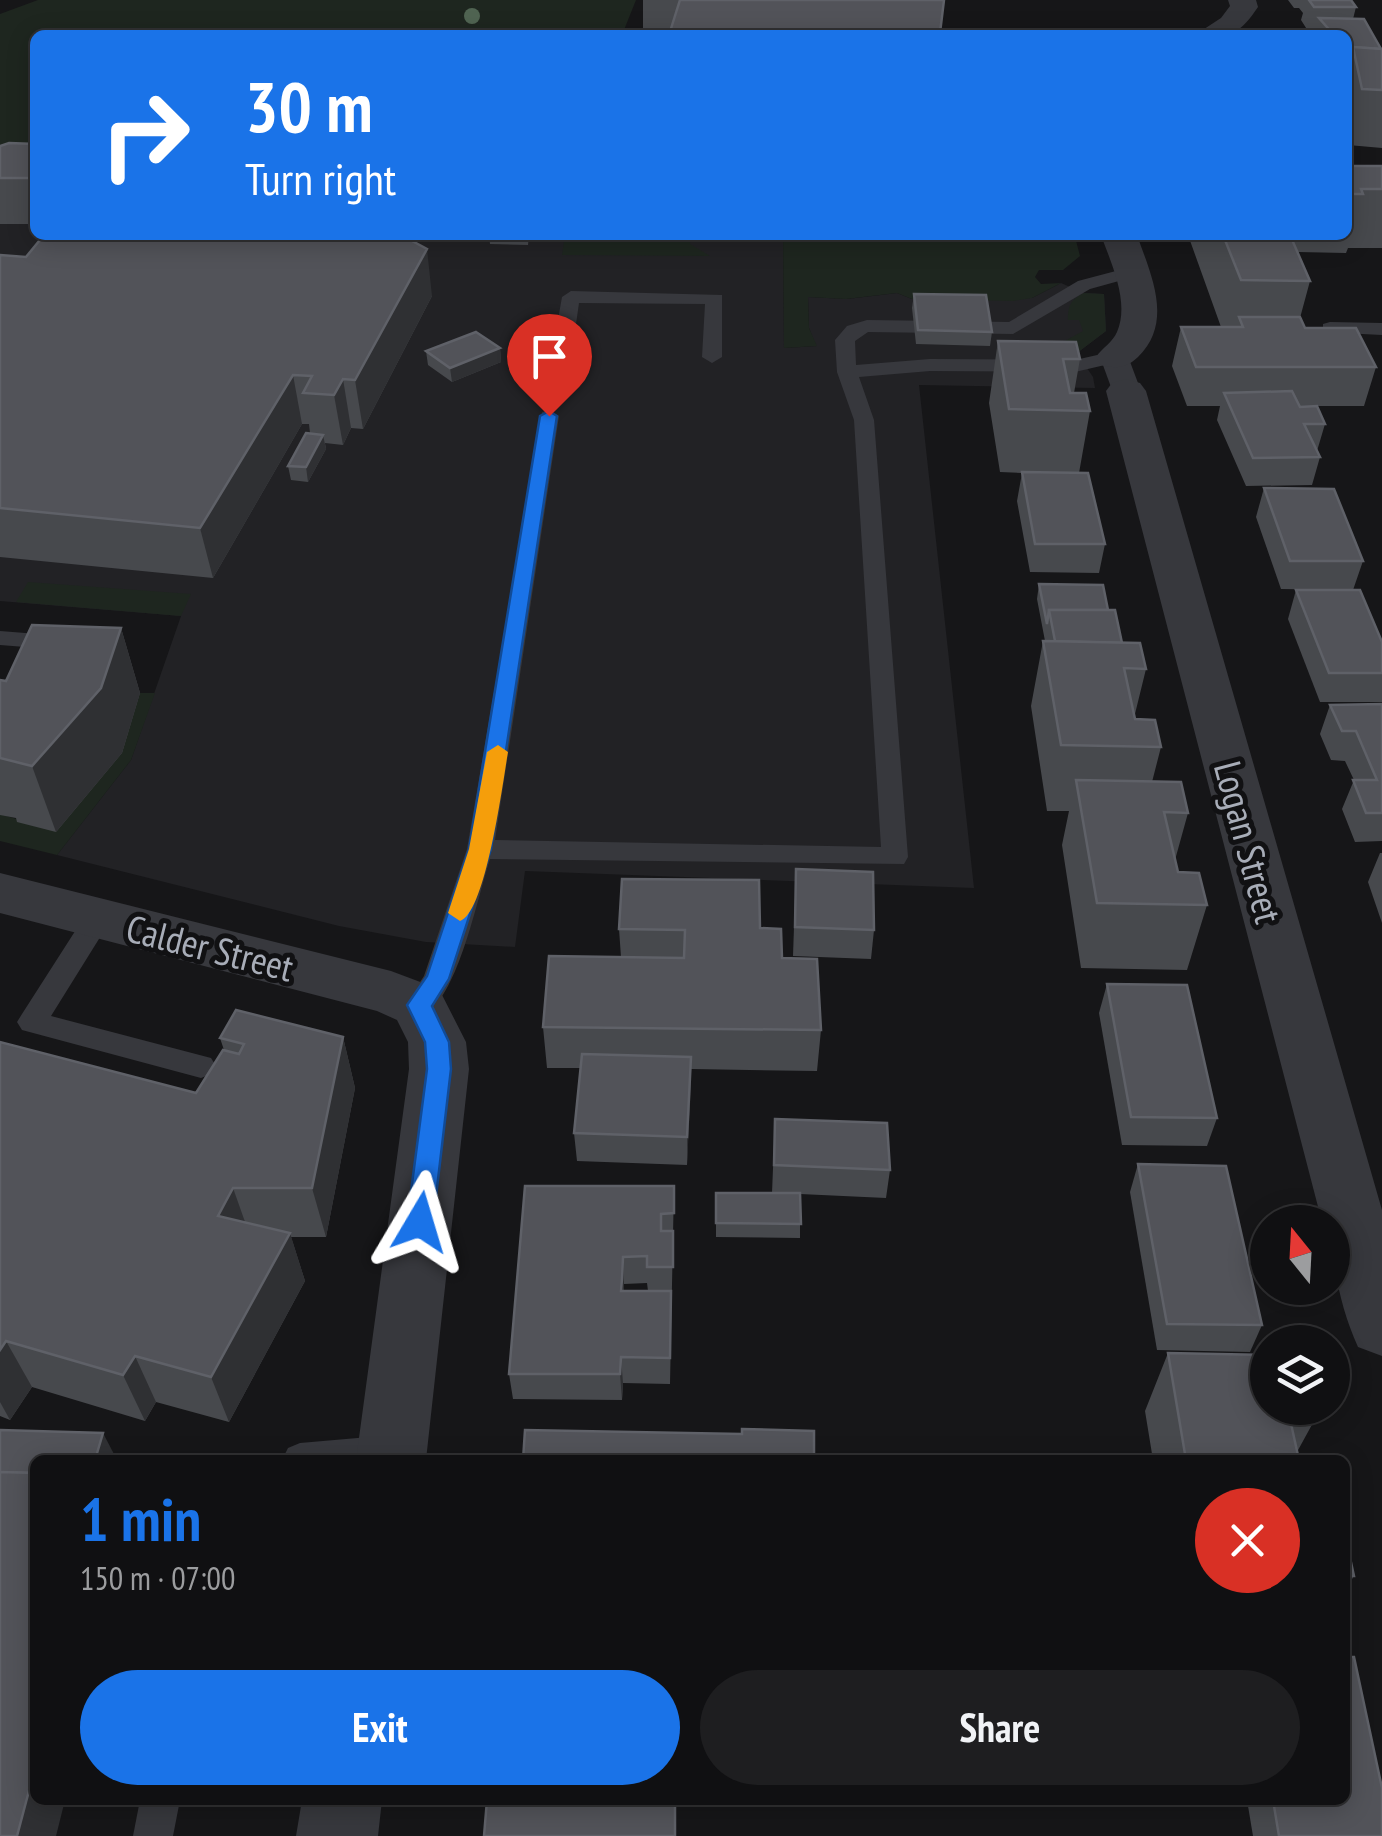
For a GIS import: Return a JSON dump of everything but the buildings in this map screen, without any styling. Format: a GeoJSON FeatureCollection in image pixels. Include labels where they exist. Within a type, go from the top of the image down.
{"type":"FeatureCollection","features":[{"type":"Feature","properties":{"kind":"street"},"geometry":{"type":"LineString","coordinates":[[1220,30],[1231,24],[1244,7],[1242,0]]}},
{"type":"Feature","properties":{"kind":"street"},"geometry":{"type":"LineString","coordinates":[[1121,240],[1140,307],[1140,331],[1127,350],[1121,374]]}},
{"type":"Feature","properties":{"kind":"street","name":"Logan Street"},"geometry":{"type":"LineString","coordinates":[[1121,374],[1382,1326]]}},
{"type":"Feature","properties":{"kind":"street","name":"Calder Street"},"geometry":{"type":"LineString","coordinates":[[0,893],[391,993],[419,1005]]}},
{"type":"Feature","properties":{"kind":"street"},"geometry":{"type":"LineString","coordinates":[[392,1455],[439,1069],[437,1042],[419,1005]]}},
{"type":"Feature","properties":{"kind":"street"},"geometry":{"type":"LineString","coordinates":[[337,1836],[341,1805]]}},
{"type":"Feature","properties":{"kind":"lane"},"geometry":{"type":"LineString","coordinates":[[480,849],[895,857],[864,420],[847,372],[845,340],[854,330],[867,326],[1013,328],[1084,285],[1131,272]]}},
{"type":"Feature","properties":{"kind":"lane"},"geometry":{"type":"LineString","coordinates":[[561,359],[571,297],[715,299],[712,357]]}},
{"type":"Feature","properties":{"kind":"lane"},"geometry":{"type":"LineString","coordinates":[[1330,328],[1382,329]]}},
{"type":"Feature","properties":{"kind":"lane"},"geometry":{"type":"LineString","coordinates":[[847,372],[930,366],[1075,366],[1121,374]]}},
{"type":"Feature","properties":{"kind":"lane"},"geometry":{"type":"LineString","coordinates":[[419,1005],[438,979],[480,849],[549,416]]}},
{"type":"Feature","properties":{"kind":"lane"},"geometry":{"type":"LineString","coordinates":[[0,638],[88,645]]}},
{"type":"Feature","properties":{"kind":"lane"},"geometry":{"type":"LineString","coordinates":[[98,918],[32,1022],[201,1066]]}},
{"type":"Feature","properties":{"kind":"lane"},"geometry":{"type":"LineString","coordinates":[[152,1836],[159,1805]]}},
{"type":"Feature","properties":{"kind":"shaded area"},"geometry":{"type":"Polygon","coordinates":[[[38,0],[636,0],[624,30],[30,30],[30,147],[0,147],[0,14],[38,0]]]}},
{"type":"Feature","properties":{"kind":"shaded area"},"geometry":{"type":"Polygon","coordinates":[[[0,181],[30,181],[30,240],[783,240],[784,348],[816,346],[809,328],[808,297],[847,299],[897,293],[912,299],[1032,298],[1061,283],[1084,293],[1104,294],[1106,331],[1077,353],[1093,377],[1095,388],[919,385],[974,888],[525,871],[515,947],[426,942],[339,926],[57,855],[131,760],[181,616],[0,601],[0,181]]]}},
{"type":"Feature","properties":{"kind":"shaded area"},"geometry":{"type":"Polygon","coordinates":[[[564,240],[690,240],[690,244],[710,256],[562,255],[564,240]]]}},
{"type":"Feature","properties":{"kind":"shaded area"},"geometry":{"type":"Polygon","coordinates":[[[783,240],[1076,240],[1080,256],[1063,270],[1039,270],[1035,277],[1041,284],[1061,283],[1032,298],[912,299],[897,293],[846,299],[808,297],[809,328],[817,346],[784,348],[783,240]]]}},
{"type":"Feature","properties":{"kind":"shaded area"},"geometry":{"type":"Polygon","coordinates":[[[1084,293],[1104,294],[1106,331],[1077,353],[1052,348],[1083,331],[1079,320],[1068,320],[1068,315],[1073,301],[1084,293]]]}},
{"type":"Feature","properties":{"kind":"shaded area"},"geometry":{"type":"Polygon","coordinates":[[[28,582],[191,594],[181,616],[16,602],[28,582]]]}},
{"type":"Feature","properties":{"kind":"shaded area"},"geometry":{"type":"Polygon","coordinates":[[[140,693],[155,693],[131,760],[57,855],[0,841],[0,814],[56,831],[121,754],[140,693]]]}},
{"type":"Feature","properties":{"kind":"slow traffic"},"geometry":{"type":"LineString","coordinates":[[460,913],[480,849],[498,752]]}},
{"type":"Feature","properties":{"kind":"route"},"geometry":{"type":"LineString","coordinates":[[420,1222],[439,1069],[437,1042],[419,1005],[438,979],[480,849],[549,416]]}}]}
